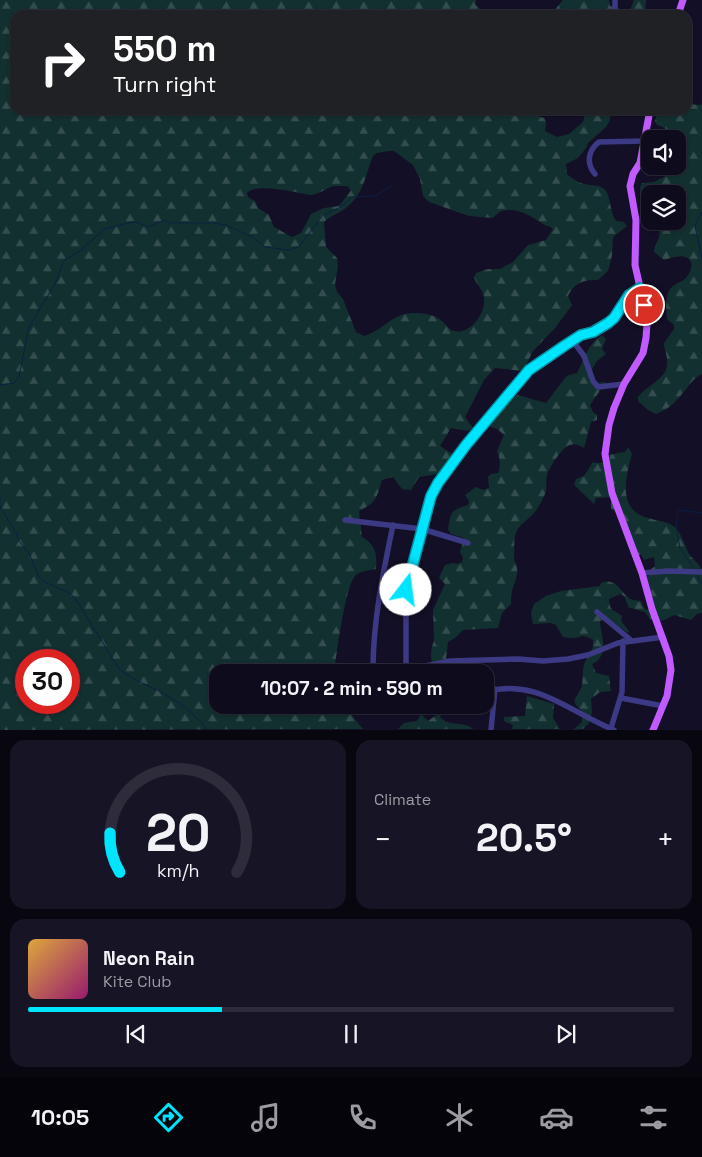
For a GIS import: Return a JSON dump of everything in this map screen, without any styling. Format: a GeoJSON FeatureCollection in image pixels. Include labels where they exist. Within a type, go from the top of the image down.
{"type":"FeatureCollection","features":[{"type":"Feature","properties":{"kind":"main road"},"geometry":{"type":"LineString","coordinates":[[646,130],[649,115]]}},
{"type":"Feature","properties":{"kind":"main road"},"geometry":{"type":"LineString","coordinates":[[641,158],[640,164],[633,174],[630,186],[636,220],[635,265],[647,324],[646,338],[642,354],[624,384],[614,408],[604,454],[612,494],[642,573],[652,609],[669,656],[671,670],[667,696],[653,730]]}},
{"type":"Feature","properties":{"kind":"street"},"geometry":{"type":"LineString","coordinates":[[595,174],[588,162],[597,143],[641,141]]}},
{"type":"Feature","properties":{"kind":"street"},"geometry":{"type":"LineString","coordinates":[[406,664],[406,590],[434,488],[466,445],[529,370],[581,335],[593,332],[608,323],[614,318],[629,295],[640,288]]}},
{"type":"Feature","properties":{"kind":"street"},"geometry":{"type":"LineString","coordinates":[[573,341],[584,356],[593,381],[598,386],[624,384]]}},
{"type":"Feature","properties":{"kind":"street"},"geometry":{"type":"LineString","coordinates":[[345,520],[422,530],[468,543]]}},
{"type":"Feature","properties":{"kind":"street"},"geometry":{"type":"LineString","coordinates":[[373,664],[375,628],[393,525]]}},
{"type":"Feature","properties":{"kind":"street"},"geometry":{"type":"LineString","coordinates":[[642,573],[668,571],[702,572]]}},
{"type":"Feature","properties":{"kind":"street"},"geometry":{"type":"LineString","coordinates":[[596,612],[632,641]]}},
{"type":"Feature","properties":{"kind":"street"},"geometry":{"type":"LineString","coordinates":[[432,664],[450,661],[518,659],[542,661],[568,659],[588,655],[623,641],[663,637]]}},
{"type":"Feature","properties":{"kind":"street"},"geometry":{"type":"LineString","coordinates":[[491,730],[495,689],[509,687],[546,695],[578,713],[613,729],[621,698],[623,641]]}},
{"type":"Feature","properties":{"kind":"street"},"geometry":{"type":"LineString","coordinates":[[621,698],[662,706]]}},
{"type":"Feature","properties":{"kind":"green space"},"geometry":{"type":"Polygon","coordinates":[[[0,0],[476,0],[475,4],[481,10],[10,10],[10,115],[534,115],[544,118],[546,122],[545,131],[557,137],[569,134],[583,122],[585,115],[610,115],[606,127],[588,143],[578,158],[566,164],[567,174],[573,179],[587,185],[599,186],[606,191],[616,221],[624,222],[627,226],[613,237],[612,256],[608,271],[598,280],[584,281],[574,288],[568,296],[572,305],[555,328],[533,351],[523,371],[495,368],[484,380],[465,417],[473,428],[467,431],[451,428],[440,446],[452,454],[438,474],[419,477],[411,490],[402,489],[393,477],[382,480],[373,502],[359,511],[362,537],[375,550],[376,569],[359,573],[353,580],[345,604],[335,664],[209,664],[209,714],[350,714],[363,729],[0,730],[0,0]],[[394,151],[377,153],[373,156],[358,195],[345,208],[324,222],[326,247],[337,258],[338,266],[335,284],[337,292],[343,299],[356,332],[364,336],[404,314],[412,313],[432,315],[454,331],[466,330],[476,322],[484,304],[482,292],[474,278],[476,273],[488,269],[500,269],[513,262],[528,245],[546,240],[553,229],[518,211],[502,211],[492,218],[469,216],[429,202],[423,196],[420,179],[413,165],[394,151]],[[333,186],[320,193],[311,195],[260,188],[247,193],[248,197],[255,201],[258,208],[269,215],[274,227],[292,237],[301,233],[311,214],[324,208],[339,206],[351,190],[347,186],[333,186]]]}},
{"type":"Feature","properties":{"kind":"green space"},"geometry":{"type":"Polygon","coordinates":[[[563,0],[609,0],[610,6],[630,10],[555,10],[563,0]]]}},
{"type":"Feature","properties":{"kind":"green space"},"geometry":{"type":"Polygon","coordinates":[[[634,0],[646,0],[645,10],[630,10],[634,0]]]}},
{"type":"Feature","properties":{"kind":"green space"},"geometry":{"type":"Polygon","coordinates":[[[702,103],[702,374],[693,380],[674,403],[656,414],[638,401],[638,397],[664,374],[666,369],[667,358],[664,343],[674,329],[674,325],[667,319],[667,297],[672,287],[687,277],[691,263],[688,258],[682,256],[664,260],[654,252],[659,238],[658,230],[686,230],[686,185],[641,185],[642,183],[654,182],[666,175],[686,175],[686,130],[667,130],[657,125],[655,121],[657,115],[692,115],[692,104],[701,105],[702,103]]]}},
{"type":"Feature","properties":{"kind":"green space"},"geometry":{"type":"Polygon","coordinates":[[[602,335],[606,339],[602,349],[606,354],[597,361],[592,369],[596,383],[606,382],[590,405],[593,412],[597,415],[597,420],[591,422],[584,448],[570,445],[556,458],[547,475],[546,491],[541,503],[517,530],[514,560],[517,572],[511,604],[502,613],[498,628],[463,630],[448,642],[446,658],[453,663],[464,664],[432,664],[431,654],[434,641],[433,610],[445,584],[439,578],[445,565],[458,564],[462,562],[463,558],[460,552],[464,538],[451,534],[448,529],[452,513],[468,505],[469,501],[465,495],[476,487],[483,490],[489,488],[488,477],[491,474],[498,473],[500,468],[497,451],[504,435],[497,429],[489,426],[501,408],[518,395],[546,403],[565,378],[577,373],[587,352],[602,335]]]}},
{"type":"Feature","properties":{"kind":"green space"},"geometry":{"type":"Polygon","coordinates":[[[628,447],[632,454],[626,487],[626,496],[629,503],[633,510],[640,515],[667,523],[678,530],[689,554],[702,571],[702,613],[697,614],[691,620],[674,615],[660,621],[650,619],[645,612],[629,608],[624,596],[620,594],[609,599],[611,608],[622,616],[621,621],[629,631],[628,633],[608,619],[600,621],[603,650],[602,655],[592,664],[596,673],[609,676],[611,691],[600,692],[591,699],[592,712],[589,723],[583,729],[573,730],[582,722],[582,711],[575,704],[575,698],[581,689],[584,665],[592,651],[593,640],[583,636],[575,638],[563,637],[556,625],[551,623],[533,624],[531,613],[534,604],[546,596],[561,591],[600,586],[601,583],[607,582],[615,584],[629,598],[641,601],[646,610],[650,609],[641,577],[649,576],[651,569],[655,566],[654,557],[644,560],[641,554],[633,558],[617,513],[611,509],[611,497],[596,498],[594,504],[574,485],[576,479],[584,476],[593,462],[609,462],[610,455],[625,452],[628,447]]]}},
{"type":"Feature","properties":{"kind":"green space"},"geometry":{"type":"Polygon","coordinates":[[[527,696],[554,704],[553,718],[560,729],[512,729],[513,725],[504,721],[504,717],[525,716],[527,696]]]}},
{"type":"Feature","properties":{"kind":"green space"},"geometry":{"type":"Polygon","coordinates":[[[421,714],[428,721],[438,714],[441,714],[440,717],[448,722],[469,726],[473,729],[398,729],[404,723],[417,721],[421,714]]]}},
{"type":"Feature","properties":{"kind":"waterway"},"geometry":{"type":"LineString","coordinates":[[0,385],[14,383],[19,376],[29,327],[55,284],[64,260],[80,251],[105,229],[132,222],[148,227],[164,220],[171,223],[213,223],[226,225],[254,238],[265,247],[289,250],[301,244],[323,215],[339,208],[353,197],[375,196],[390,187]]}},
{"type":"Feature","properties":{"kind":"waterway"},"geometry":{"type":"LineString","coordinates":[[702,212],[695,226],[702,259]]}},
{"type":"Feature","properties":{"kind":"waterway"},"geometry":{"type":"LineString","coordinates":[[0,496],[0,505]]}},
{"type":"Feature","properties":{"kind":"waterway"},"geometry":{"type":"LineString","coordinates":[[0,506],[19,541],[29,553],[39,577],[45,582],[71,594],[119,669],[132,678],[178,702],[207,730]]}},
{"type":"Feature","properties":{"kind":"waterway"},"geometry":{"type":"LineString","coordinates":[[694,569],[680,548],[676,526],[678,510],[702,513]]}},
{"type":"Feature","properties":{"kind":"waterway"},"geometry":{"type":"LineString","coordinates":[[697,575],[702,584]]}},
{"type":"Feature","properties":{"kind":"route"},"geometry":{"type":"LineString","coordinates":[[406,590],[421,536],[423,520],[434,488],[501,402],[529,370],[581,335],[593,332],[608,323],[621,309],[629,295],[640,288],[644,305]]}}]}
